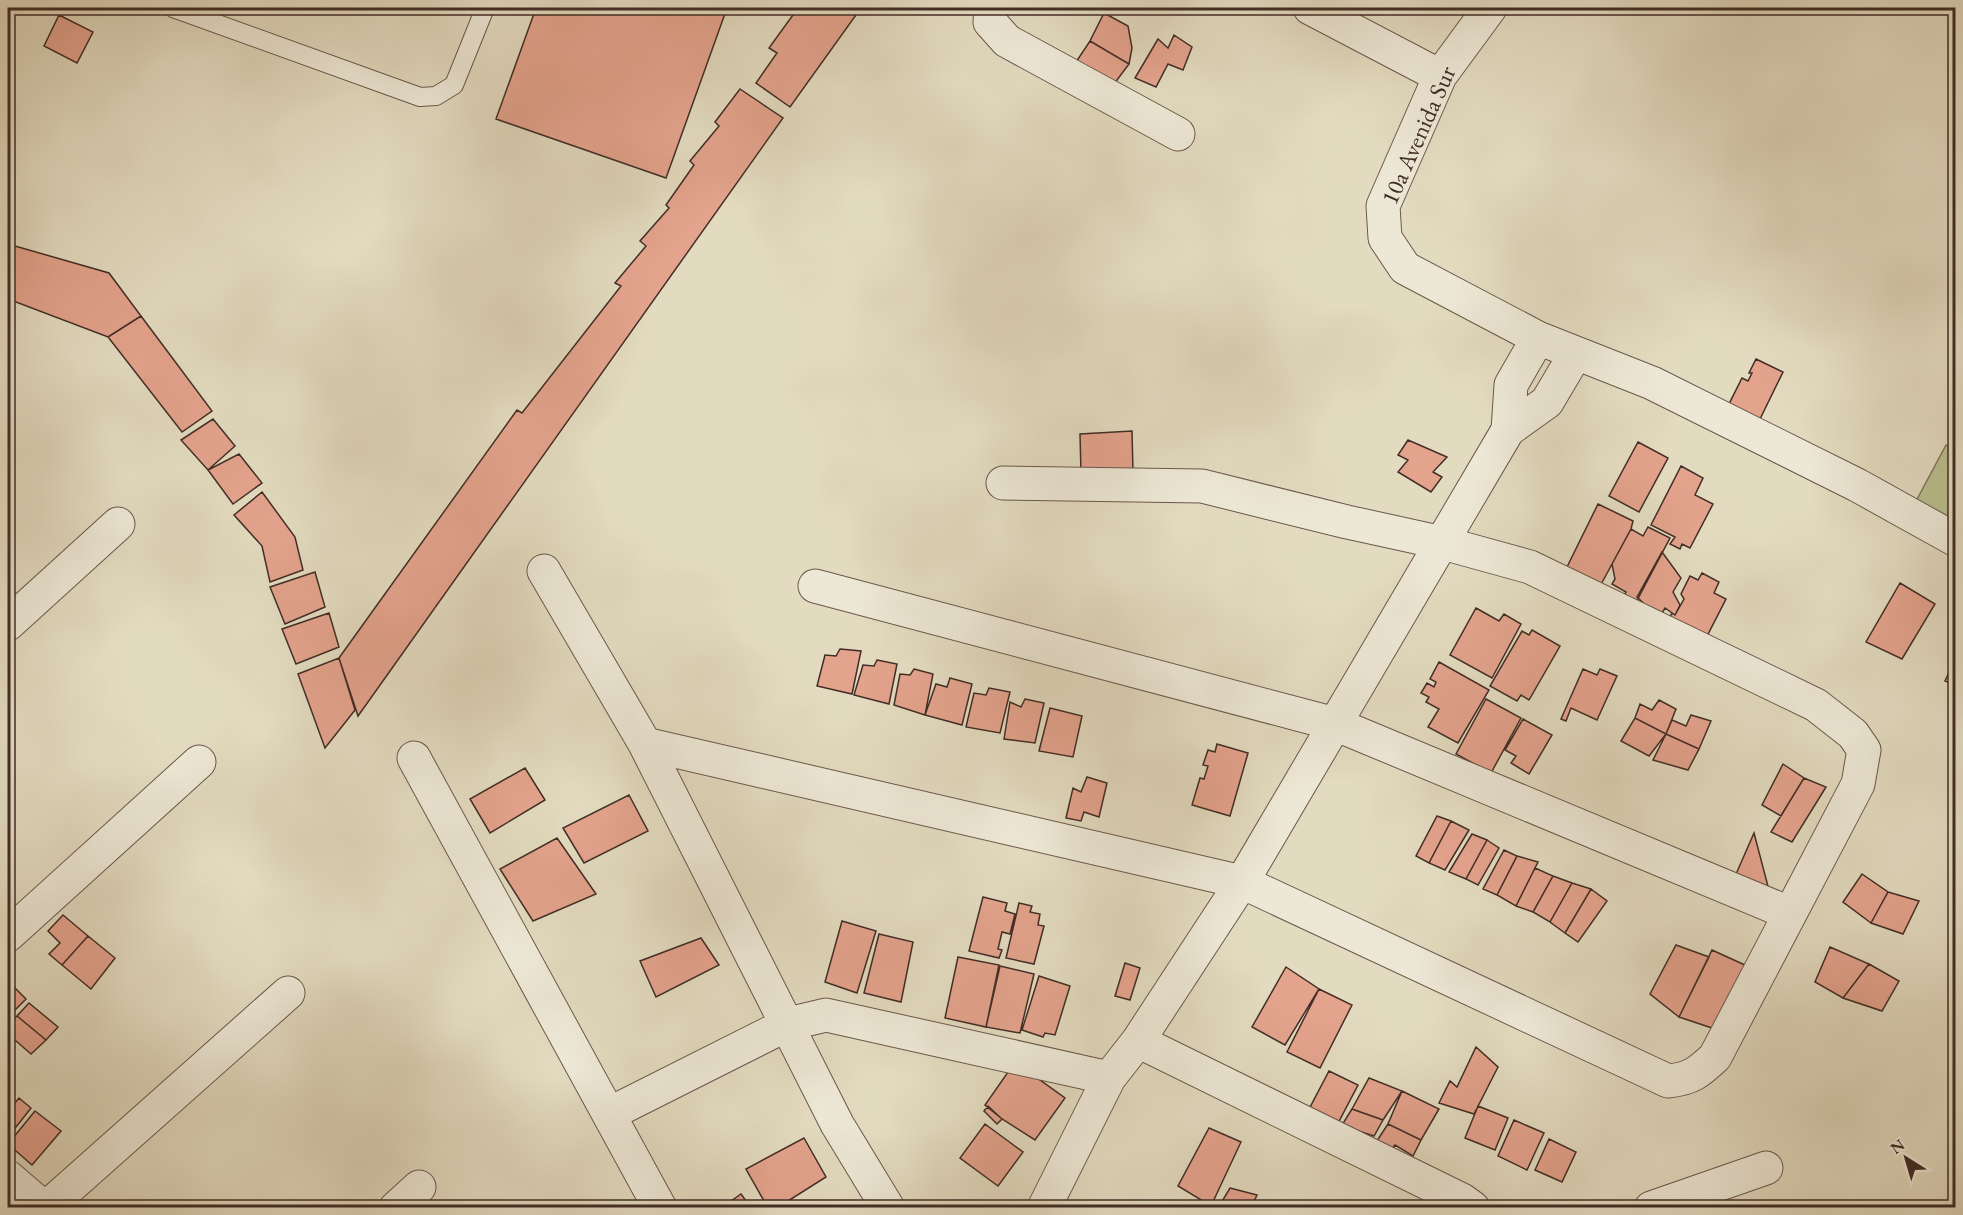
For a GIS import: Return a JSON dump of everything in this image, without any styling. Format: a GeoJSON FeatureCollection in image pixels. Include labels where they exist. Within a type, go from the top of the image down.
{"type":"FeatureCollection","features":[{"type":"Feature","properties":{"kind":"street"},"geometry":{"type":"LineString","coordinates":[[991,8],[990,22],[1007,41],[1178,134]]}},
{"type":"Feature","properties":{"kind":"street"},"geometry":{"type":"LineString","coordinates":[[1310,8],[1440,76]]}},
{"type":"Feature","properties":{"kind":"street","name":"10a Avenida Sur"},"geometry":{"type":"LineString","coordinates":[[1490,8],[1440,76],[1383,206],[1386,238],[1405,268],[1538,338]]}},
{"type":"Feature","properties":{"kind":"street"},"geometry":{"type":"LineString","coordinates":[[1508,430],[1511,385],[1538,338],[1652,382],[1857,485],[1956,540]]}},
{"type":"Feature","properties":{"kind":"street"},"geometry":{"type":"LineString","coordinates":[[1044,1208],[1109,1078],[1138,1041],[1242,882],[1508,430],[1547,402],[1576,353]]}},
{"type":"Feature","properties":{"kind":"street"},"geometry":{"type":"LineString","coordinates":[[645,744],[1242,882],[1668,1081],[1686,1079],[1702,1070],[1715,1057],[1858,784],[1864,750],[1852,734],[1816,705],[1530,567],[1443,543],[1202,486],[1003,483]]}},
{"type":"Feature","properties":{"kind":"street"},"geometry":{"type":"LineString","coordinates":[[8,624],[118,524]]}},
{"type":"Feature","properties":{"kind":"street"},"geometry":{"type":"LineString","coordinates":[[544,571],[645,744],[837,1124],[888,1208]]}},
{"type":"Feature","properties":{"kind":"street"},"geometry":{"type":"LineString","coordinates":[[815,586],[1335,724],[1789,913]]}},
{"type":"Feature","properties":{"kind":"street"},"geometry":{"type":"LineString","coordinates":[[414,758],[660,1208]]}},
{"type":"Feature","properties":{"kind":"street"},"geometry":{"type":"LineString","coordinates":[[8,935],[199,762]]}},
{"type":"Feature","properties":{"kind":"street"},"geometry":{"type":"LineString","coordinates":[[8,1177],[45,1208],[288,993]]}},
{"type":"Feature","properties":{"kind":"street"},"geometry":{"type":"LineString","coordinates":[[609,1114],[788,1024],[826,1015],[1109,1078]]}},
{"type":"Feature","properties":{"kind":"street"},"geometry":{"type":"LineString","coordinates":[[1138,1041],[1462,1200],[1473,1208]]}},
{"type":"Feature","properties":{"kind":"street"},"geometry":{"type":"LineString","coordinates":[[1651,1208],[1766,1168]]}},
{"type":"Feature","properties":{"kind":"lane"},"geometry":{"type":"LineString","coordinates":[[173,8],[420,97],[436,96],[454,85],[485,8]]}},
{"type":"Feature","properties":{"kind":"green space"},"geometry":{"type":"Polygon","coordinates":[[[1946,445],[1955,451],[1955,532],[1915,503],[1946,445]]]}},
{"type":"Feature","properties":{"kind":"building"},"geometry":{"type":"Polygon","coordinates":[[[536,8],[727,8],[666,178],[496,119],[536,8]]]}},
{"type":"Feature","properties":{"kind":"building"},"geometry":{"type":"Polygon","coordinates":[[[798,8],[861,8],[790,107],[756,83],[777,53],[769,48],[798,8]]]}},
{"type":"Feature","properties":{"kind":"building"},"geometry":{"type":"Polygon","coordinates":[[[1104,13],[1128,26],[1132,48],[1129,64],[1090,41],[1104,13]]]}},
{"type":"Feature","properties":{"kind":"building"},"geometry":{"type":"Polygon","coordinates":[[[59,15],[93,32],[77,63],[44,46],[59,15]]]}},
{"type":"Feature","properties":{"kind":"building"},"geometry":{"type":"Polygon","coordinates":[[[1174,35],[1192,47],[1183,70],[1168,64],[1156,87],[1135,78],[1158,39],[1168,48],[1174,35]]]}},
{"type":"Feature","properties":{"kind":"building"},"geometry":{"type":"Polygon","coordinates":[[[1090,41],[1129,64],[1114,84],[1076,62],[1090,41]]]}},
{"type":"Feature","properties":{"kind":"building"},"geometry":{"type":"Polygon","coordinates":[[[740,89],[783,118],[358,716],[339,658],[517,410],[522,413],[621,286],[615,283],[646,246],[640,241],[669,208],[666,205],[694,165],[690,161],[719,126],[715,122],[740,89]]]}},
{"type":"Feature","properties":{"kind":"building"},"geometry":{"type":"Polygon","coordinates":[[[8,244],[109,273],[141,316],[108,337],[8,299],[8,244]]]}},
{"type":"Feature","properties":{"kind":"building"},"geometry":{"type":"Polygon","coordinates":[[[141,316],[212,411],[182,432],[108,337],[141,316]]]}},
{"type":"Feature","properties":{"kind":"building"},"geometry":{"type":"Polygon","coordinates":[[[1756,359],[1783,372],[1760,419],[1729,404],[1742,378],[1748,381],[1756,359]]]}},
{"type":"Feature","properties":{"kind":"building"},"geometry":{"type":"Polygon","coordinates":[[[213,419],[235,446],[208,470],[181,440],[213,419]]]}},
{"type":"Feature","properties":{"kind":"building"},"geometry":{"type":"Polygon","coordinates":[[[1132,431],[1133,473],[1081,474],[1080,434],[1132,431]]]}},
{"type":"Feature","properties":{"kind":"building"},"geometry":{"type":"Polygon","coordinates":[[[1408,440],[1447,457],[1433,472],[1442,477],[1431,492],[1398,472],[1408,460],[1398,455],[1408,440]]]}},
{"type":"Feature","properties":{"kind":"building"},"geometry":{"type":"Polygon","coordinates":[[[1638,442],[1668,458],[1639,512],[1609,496],[1638,442]]]}},
{"type":"Feature","properties":{"kind":"building"},"geometry":{"type":"Polygon","coordinates":[[[239,454],[262,483],[233,504],[208,470],[239,454]]]}},
{"type":"Feature","properties":{"kind":"building"},"geometry":{"type":"Polygon","coordinates":[[[1681,466],[1703,478],[1695,495],[1713,504],[1690,548],[1682,544],[1680,549],[1670,544],[1675,537],[1651,525],[1681,466]]]}},
{"type":"Feature","properties":{"kind":"building"},"geometry":{"type":"Polygon","coordinates":[[[262,492],[295,537],[303,570],[270,582],[262,546],[234,515],[262,492]]]}},
{"type":"Feature","properties":{"kind":"building"},"geometry":{"type":"Polygon","coordinates":[[[1598,504],[1633,521],[1631,529],[1598,590],[1567,567],[1598,504]]]}},
{"type":"Feature","properties":{"kind":"building"},"geometry":{"type":"Polygon","coordinates":[[[1648,527],[1670,538],[1634,606],[1622,600],[1626,592],[1612,584],[1615,579],[1612,564],[1631,529],[1643,536],[1648,527]]]}},
{"type":"Feature","properties":{"kind":"building"},"geometry":{"type":"Polygon","coordinates":[[[1662,552],[1681,578],[1673,592],[1680,605],[1675,615],[1665,608],[1659,618],[1637,597],[1662,552]]]}},
{"type":"Feature","properties":{"kind":"building"},"geometry":{"type":"Polygon","coordinates":[[[315,572],[325,607],[285,624],[270,587],[315,572]]]}},
{"type":"Feature","properties":{"kind":"building"},"geometry":{"type":"Polygon","coordinates":[[[1702,573],[1719,582],[1714,593],[1726,599],[1703,644],[1665,625],[1672,613],[1675,615],[1684,599],[1681,594],[1690,576],[1698,580],[1702,573]]]}},
{"type":"Feature","properties":{"kind":"building"},"geometry":{"type":"Polygon","coordinates":[[[1900,583],[1935,604],[1902,659],[1866,642],[1900,583]]]}},
{"type":"Feature","properties":{"kind":"building"},"geometry":{"type":"Polygon","coordinates":[[[1476,608],[1499,621],[1504,614],[1521,624],[1492,678],[1450,655],[1476,608]]]}},
{"type":"Feature","properties":{"kind":"building"},"geometry":{"type":"Polygon","coordinates":[[[329,613],[339,647],[296,664],[282,629],[329,613]]]}},
{"type":"Feature","properties":{"kind":"building"},"geometry":{"type":"Polygon","coordinates":[[[1532,630],[1560,646],[1529,700],[1521,695],[1517,701],[1490,686],[1522,631],[1529,635],[1532,630]]]}},
{"type":"Feature","properties":{"kind":"building"},"geometry":{"type":"Polygon","coordinates":[[[840,649],[861,651],[852,694],[817,686],[825,655],[836,656],[840,649]]]}},
{"type":"Feature","properties":{"kind":"building"},"geometry":{"type":"Polygon","coordinates":[[[339,658],[355,710],[325,748],[298,674],[339,658]]]}},
{"type":"Feature","properties":{"kind":"building"},"geometry":{"type":"Polygon","coordinates":[[[1956,658],[1956,686],[1945,681],[1956,658]]]}},
{"type":"Feature","properties":{"kind":"building"},"geometry":{"type":"Polygon","coordinates":[[[877,660],[897,664],[889,704],[854,695],[863,665],[874,666],[877,660]]]}},
{"type":"Feature","properties":{"kind":"building"},"geometry":{"type":"Polygon","coordinates":[[[1439,662],[1489,690],[1458,743],[1428,727],[1439,709],[1426,702],[1429,697],[1421,693],[1427,683],[1434,687],[1436,682],[1430,679],[1439,662]]]}},
{"type":"Feature","properties":{"kind":"building"},"geometry":{"type":"Polygon","coordinates":[[[914,669],[933,674],[925,715],[894,705],[900,674],[910,675],[914,669]]]}},
{"type":"Feature","properties":{"kind":"building"},"geometry":{"type":"Polygon","coordinates":[[[1583,669],[1597,675],[1600,669],[1617,676],[1597,720],[1571,708],[1566,721],[1561,719],[1583,669]]]}},
{"type":"Feature","properties":{"kind":"building"},"geometry":{"type":"Polygon","coordinates":[[[950,678],[972,684],[962,725],[925,715],[936,684],[947,687],[950,678]]]}},
{"type":"Feature","properties":{"kind":"building"},"geometry":{"type":"Polygon","coordinates":[[[989,688],[1010,692],[1000,733],[966,727],[974,693],[986,695],[989,688]]]}},
{"type":"Feature","properties":{"kind":"building"},"geometry":{"type":"Polygon","coordinates":[[[1025,699],[1044,703],[1035,743],[1004,739],[1010,702],[1021,707],[1025,699]]]}},
{"type":"Feature","properties":{"kind":"building"},"geometry":{"type":"Polygon","coordinates":[[[1486,699],[1521,718],[1491,773],[1456,754],[1486,699]]]}},
{"type":"Feature","properties":{"kind":"building"},"geometry":{"type":"Polygon","coordinates":[[[1659,700],[1676,709],[1666,734],[1635,718],[1640,704],[1652,710],[1659,700]]]}},
{"type":"Feature","properties":{"kind":"building"},"geometry":{"type":"Polygon","coordinates":[[[1050,708],[1082,716],[1073,757],[1039,751],[1050,708]]]}},
{"type":"Feature","properties":{"kind":"building"},"geometry":{"type":"Polygon","coordinates":[[[1691,715],[1711,721],[1699,749],[1666,734],[1672,720],[1686,726],[1691,715]]]}},
{"type":"Feature","properties":{"kind":"building"},"geometry":{"type":"Polygon","coordinates":[[[1635,718],[1666,734],[1649,756],[1621,741],[1635,718]]]}},
{"type":"Feature","properties":{"kind":"building"},"geometry":{"type":"Polygon","coordinates":[[[1523,719],[1552,735],[1529,774],[1511,763],[1516,756],[1505,750],[1523,719]]]}},
{"type":"Feature","properties":{"kind":"building"},"geometry":{"type":"Polygon","coordinates":[[[1666,734],[1699,749],[1688,770],[1653,760],[1666,734]]]}},
{"type":"Feature","properties":{"kind":"building"},"geometry":{"type":"Polygon","coordinates":[[[1217,744],[1248,753],[1230,816],[1192,805],[1200,778],[1204,779],[1208,766],[1203,765],[1208,750],[1215,752],[1217,744]]]}},
{"type":"Feature","properties":{"kind":"building"},"geometry":{"type":"Polygon","coordinates":[[[1783,764],[1804,778],[1781,816],[1762,805],[1783,764]]]}},
{"type":"Feature","properties":{"kind":"building"},"geometry":{"type":"Polygon","coordinates":[[[525,768],[545,800],[490,833],[470,799],[525,768]]]}},
{"type":"Feature","properties":{"kind":"building"},"geometry":{"type":"Polygon","coordinates":[[[1087,777],[1107,783],[1099,817],[1084,812],[1081,821],[1066,818],[1073,788],[1081,792],[1087,777]]]}},
{"type":"Feature","properties":{"kind":"building"},"geometry":{"type":"Polygon","coordinates":[[[1804,778],[1826,787],[1792,842],[1771,832],[1804,778]]]}},
{"type":"Feature","properties":{"kind":"building"},"geometry":{"type":"Polygon","coordinates":[[[629,795],[648,831],[584,863],[563,828],[629,795]]]}},
{"type":"Feature","properties":{"kind":"building"},"geometry":{"type":"Polygon","coordinates":[[[1437,816],[1451,821],[1429,863],[1416,856],[1437,816]]]}},
{"type":"Feature","properties":{"kind":"building"},"geometry":{"type":"Polygon","coordinates":[[[1451,821],[1469,830],[1445,870],[1429,863],[1451,821]]]}},
{"type":"Feature","properties":{"kind":"building"},"geometry":{"type":"Polygon","coordinates":[[[1754,833],[1770,894],[1733,881],[1754,833]]]}},
{"type":"Feature","properties":{"kind":"building"},"geometry":{"type":"Polygon","coordinates":[[[1472,834],[1487,840],[1466,879],[1449,872],[1472,834]]]}},
{"type":"Feature","properties":{"kind":"building"},"geometry":{"type":"Polygon","coordinates":[[[557,838],[596,894],[533,921],[500,869],[557,838]]]}},
{"type":"Feature","properties":{"kind":"building"},"geometry":{"type":"Polygon","coordinates":[[[1487,840],[1499,848],[1478,885],[1466,879],[1487,840]]]}},
{"type":"Feature","properties":{"kind":"building"},"geometry":{"type":"Polygon","coordinates":[[[1504,850],[1517,856],[1497,895],[1483,889],[1504,850]]]}},
{"type":"Feature","properties":{"kind":"building"},"geometry":{"type":"Polygon","coordinates":[[[1517,856],[1538,862],[1516,906],[1497,895],[1517,856]]]}},
{"type":"Feature","properties":{"kind":"building"},"geometry":{"type":"Polygon","coordinates":[[[1535,868],[1553,876],[1533,912],[1516,906],[1535,868]]]}},
{"type":"Feature","properties":{"kind":"building"},"geometry":{"type":"Polygon","coordinates":[[[1862,874],[1888,892],[1871,923],[1843,902],[1862,874]]]}},
{"type":"Feature","properties":{"kind":"building"},"geometry":{"type":"Polygon","coordinates":[[[1553,876],[1572,883],[1550,922],[1533,912],[1553,876]]]}},
{"type":"Feature","properties":{"kind":"building"},"geometry":{"type":"Polygon","coordinates":[[[1572,883],[1591,889],[1565,933],[1550,922],[1572,883]]]}},
{"type":"Feature","properties":{"kind":"building"},"geometry":{"type":"Polygon","coordinates":[[[1591,889],[1607,901],[1578,942],[1565,933],[1591,889]]]}},
{"type":"Feature","properties":{"kind":"building"},"geometry":{"type":"Polygon","coordinates":[[[1888,892],[1919,901],[1903,934],[1871,923],[1888,892]]]}},
{"type":"Feature","properties":{"kind":"building"},"geometry":{"type":"Polygon","coordinates":[[[983,897],[1007,903],[1005,911],[1015,914],[1010,934],[1002,932],[998,949],[1002,950],[999,958],[969,951],[983,897]]]}},
{"type":"Feature","properties":{"kind":"building"},"geometry":{"type":"Polygon","coordinates":[[[1019,903],[1032,906],[1030,912],[1040,914],[1038,925],[1044,926],[1034,964],[1006,958],[1019,903]]]}},
{"type":"Feature","properties":{"kind":"building"},"geometry":{"type":"Polygon","coordinates":[[[63,915],[88,936],[62,965],[49,954],[60,943],[48,931],[63,915]]]}},
{"type":"Feature","properties":{"kind":"building"},"geometry":{"type":"Polygon","coordinates":[[[842,921],[876,931],[857,993],[825,982],[842,921]]]}},
{"type":"Feature","properties":{"kind":"building"},"geometry":{"type":"Polygon","coordinates":[[[879,934],[913,942],[901,1002],[864,993],[879,934]]]}},
{"type":"Feature","properties":{"kind":"building"},"geometry":{"type":"Polygon","coordinates":[[[88,936],[115,958],[91,989],[62,965],[88,936]]]}},
{"type":"Feature","properties":{"kind":"building"},"geometry":{"type":"Polygon","coordinates":[[[701,938],[719,965],[656,997],[640,961],[701,938]]]}},
{"type":"Feature","properties":{"kind":"building"},"geometry":{"type":"Polygon","coordinates":[[[1676,945],[1709,957],[1679,1017],[1650,994],[1676,945]]]}},
{"type":"Feature","properties":{"kind":"building"},"geometry":{"type":"Polygon","coordinates":[[[1830,947],[1869,964],[1843,998],[1815,982],[1830,947]]]}},
{"type":"Feature","properties":{"kind":"building"},"geometry":{"type":"Polygon","coordinates":[[[1712,950],[1747,966],[1721,1031],[1679,1017],[1712,950]]]}},
{"type":"Feature","properties":{"kind":"building"},"geometry":{"type":"Polygon","coordinates":[[[958,957],[999,965],[986,1027],[945,1018],[958,957]]]}},
{"type":"Feature","properties":{"kind":"building"},"geometry":{"type":"Polygon","coordinates":[[[1125,963],[1140,968],[1130,1000],[1115,996],[1125,963]]]}},
{"type":"Feature","properties":{"kind":"building"},"geometry":{"type":"Polygon","coordinates":[[[1869,964],[1899,981],[1882,1011],[1843,998],[1869,964]]]}},
{"type":"Feature","properties":{"kind":"building"},"geometry":{"type":"Polygon","coordinates":[[[1000,966],[1034,974],[1020,1033],[986,1027],[1000,966]]]}},
{"type":"Feature","properties":{"kind":"building"},"geometry":{"type":"Polygon","coordinates":[[[1286,967],[1319,989],[1285,1045],[1252,1027],[1286,967]]]}},
{"type":"Feature","properties":{"kind":"building"},"geometry":{"type":"Polygon","coordinates":[[[1039,976],[1070,986],[1055,1035],[1045,1033],[1043,1037],[1022,1030],[1039,976]]]}},
{"type":"Feature","properties":{"kind":"building"},"geometry":{"type":"Polygon","coordinates":[[[10,983],[26,999],[8,1017],[8,986],[10,983]]]}},
{"type":"Feature","properties":{"kind":"building"},"geometry":{"type":"Polygon","coordinates":[[[1319,989],[1352,1005],[1320,1068],[1287,1052],[1319,989]]]}},
{"type":"Feature","properties":{"kind":"building"},"geometry":{"type":"Polygon","coordinates":[[[29,1003],[58,1027],[46,1040],[17,1016],[29,1003]]]}},
{"type":"Feature","properties":{"kind":"building"},"geometry":{"type":"Polygon","coordinates":[[[17,1016],[46,1040],[31,1054],[8,1034],[8,1024],[17,1016]]]}},
{"type":"Feature","properties":{"kind":"building"},"geometry":{"type":"Polygon","coordinates":[[[1476,1047],[1498,1067],[1474,1114],[1439,1103],[1450,1081],[1457,1087],[1476,1047]]]}},
{"type":"Feature","properties":{"kind":"building"},"geometry":{"type":"Polygon","coordinates":[[[1015,1062],[1065,1098],[1035,1140],[985,1105],[1015,1062]]]}},
{"type":"Feature","properties":{"kind":"building"},"geometry":{"type":"Polygon","coordinates":[[[1329,1071],[1358,1085],[1336,1127],[1307,1113],[1329,1071]]]}},
{"type":"Feature","properties":{"kind":"building"},"geometry":{"type":"Polygon","coordinates":[[[1369,1078],[1402,1091],[1383,1120],[1352,1109],[1369,1078]]]}},
{"type":"Feature","properties":{"kind":"building"},"geometry":{"type":"Polygon","coordinates":[[[1402,1091],[1439,1109],[1421,1140],[1388,1124],[1402,1091]]]}},
{"type":"Feature","properties":{"kind":"building"},"geometry":{"type":"Polygon","coordinates":[[[19,1098],[31,1108],[8,1137],[8,1111],[19,1098]]]}},
{"type":"Feature","properties":{"kind":"building"},"geometry":{"type":"Polygon","coordinates":[[[988,1106],[1002,1119],[997,1124],[984,1111],[988,1106]]]}},
{"type":"Feature","properties":{"kind":"building"},"geometry":{"type":"Polygon","coordinates":[[[1478,1106],[1508,1118],[1495,1150],[1465,1138],[1478,1106]]]}},
{"type":"Feature","properties":{"kind":"building"},"geometry":{"type":"Polygon","coordinates":[[[1352,1109],[1383,1120],[1374,1136],[1359,1131],[1349,1141],[1337,1133],[1352,1109]]]}},
{"type":"Feature","properties":{"kind":"building"},"geometry":{"type":"Polygon","coordinates":[[[35,1111],[61,1131],[32,1165],[8,1144],[35,1111]]]}},
{"type":"Feature","properties":{"kind":"building"},"geometry":{"type":"Polygon","coordinates":[[[1514,1120],[1544,1133],[1527,1170],[1498,1156],[1514,1120]]]}},
{"type":"Feature","properties":{"kind":"building"},"geometry":{"type":"Polygon","coordinates":[[[985,1124],[1023,1152],[998,1186],[960,1158],[985,1124]]]}},
{"type":"Feature","properties":{"kind":"building"},"geometry":{"type":"Polygon","coordinates":[[[1388,1124],[1421,1140],[1413,1156],[1395,1145],[1386,1156],[1371,1150],[1388,1124]]]}},
{"type":"Feature","properties":{"kind":"building"},"geometry":{"type":"Polygon","coordinates":[[[1209,1128],[1241,1142],[1211,1206],[1178,1186],[1209,1128]]]}},
{"type":"Feature","properties":{"kind":"building"},"geometry":{"type":"Polygon","coordinates":[[[804,1138],[826,1177],[777,1208],[768,1208],[746,1169],[804,1138]]]}},
{"type":"Feature","properties":{"kind":"building"},"geometry":{"type":"Polygon","coordinates":[[[1549,1139],[1576,1152],[1562,1182],[1535,1170],[1549,1139]]]}},
{"type":"Feature","properties":{"kind":"building"},"geometry":{"type":"Polygon","coordinates":[[[1230,1188],[1257,1195],[1251,1208],[1218,1208],[1230,1188]]]}},
{"type":"Feature","properties":{"kind":"building"},"geometry":{"type":"Polygon","coordinates":[[[741,1194],[751,1208],[721,1208],[741,1194]]]}}]}
